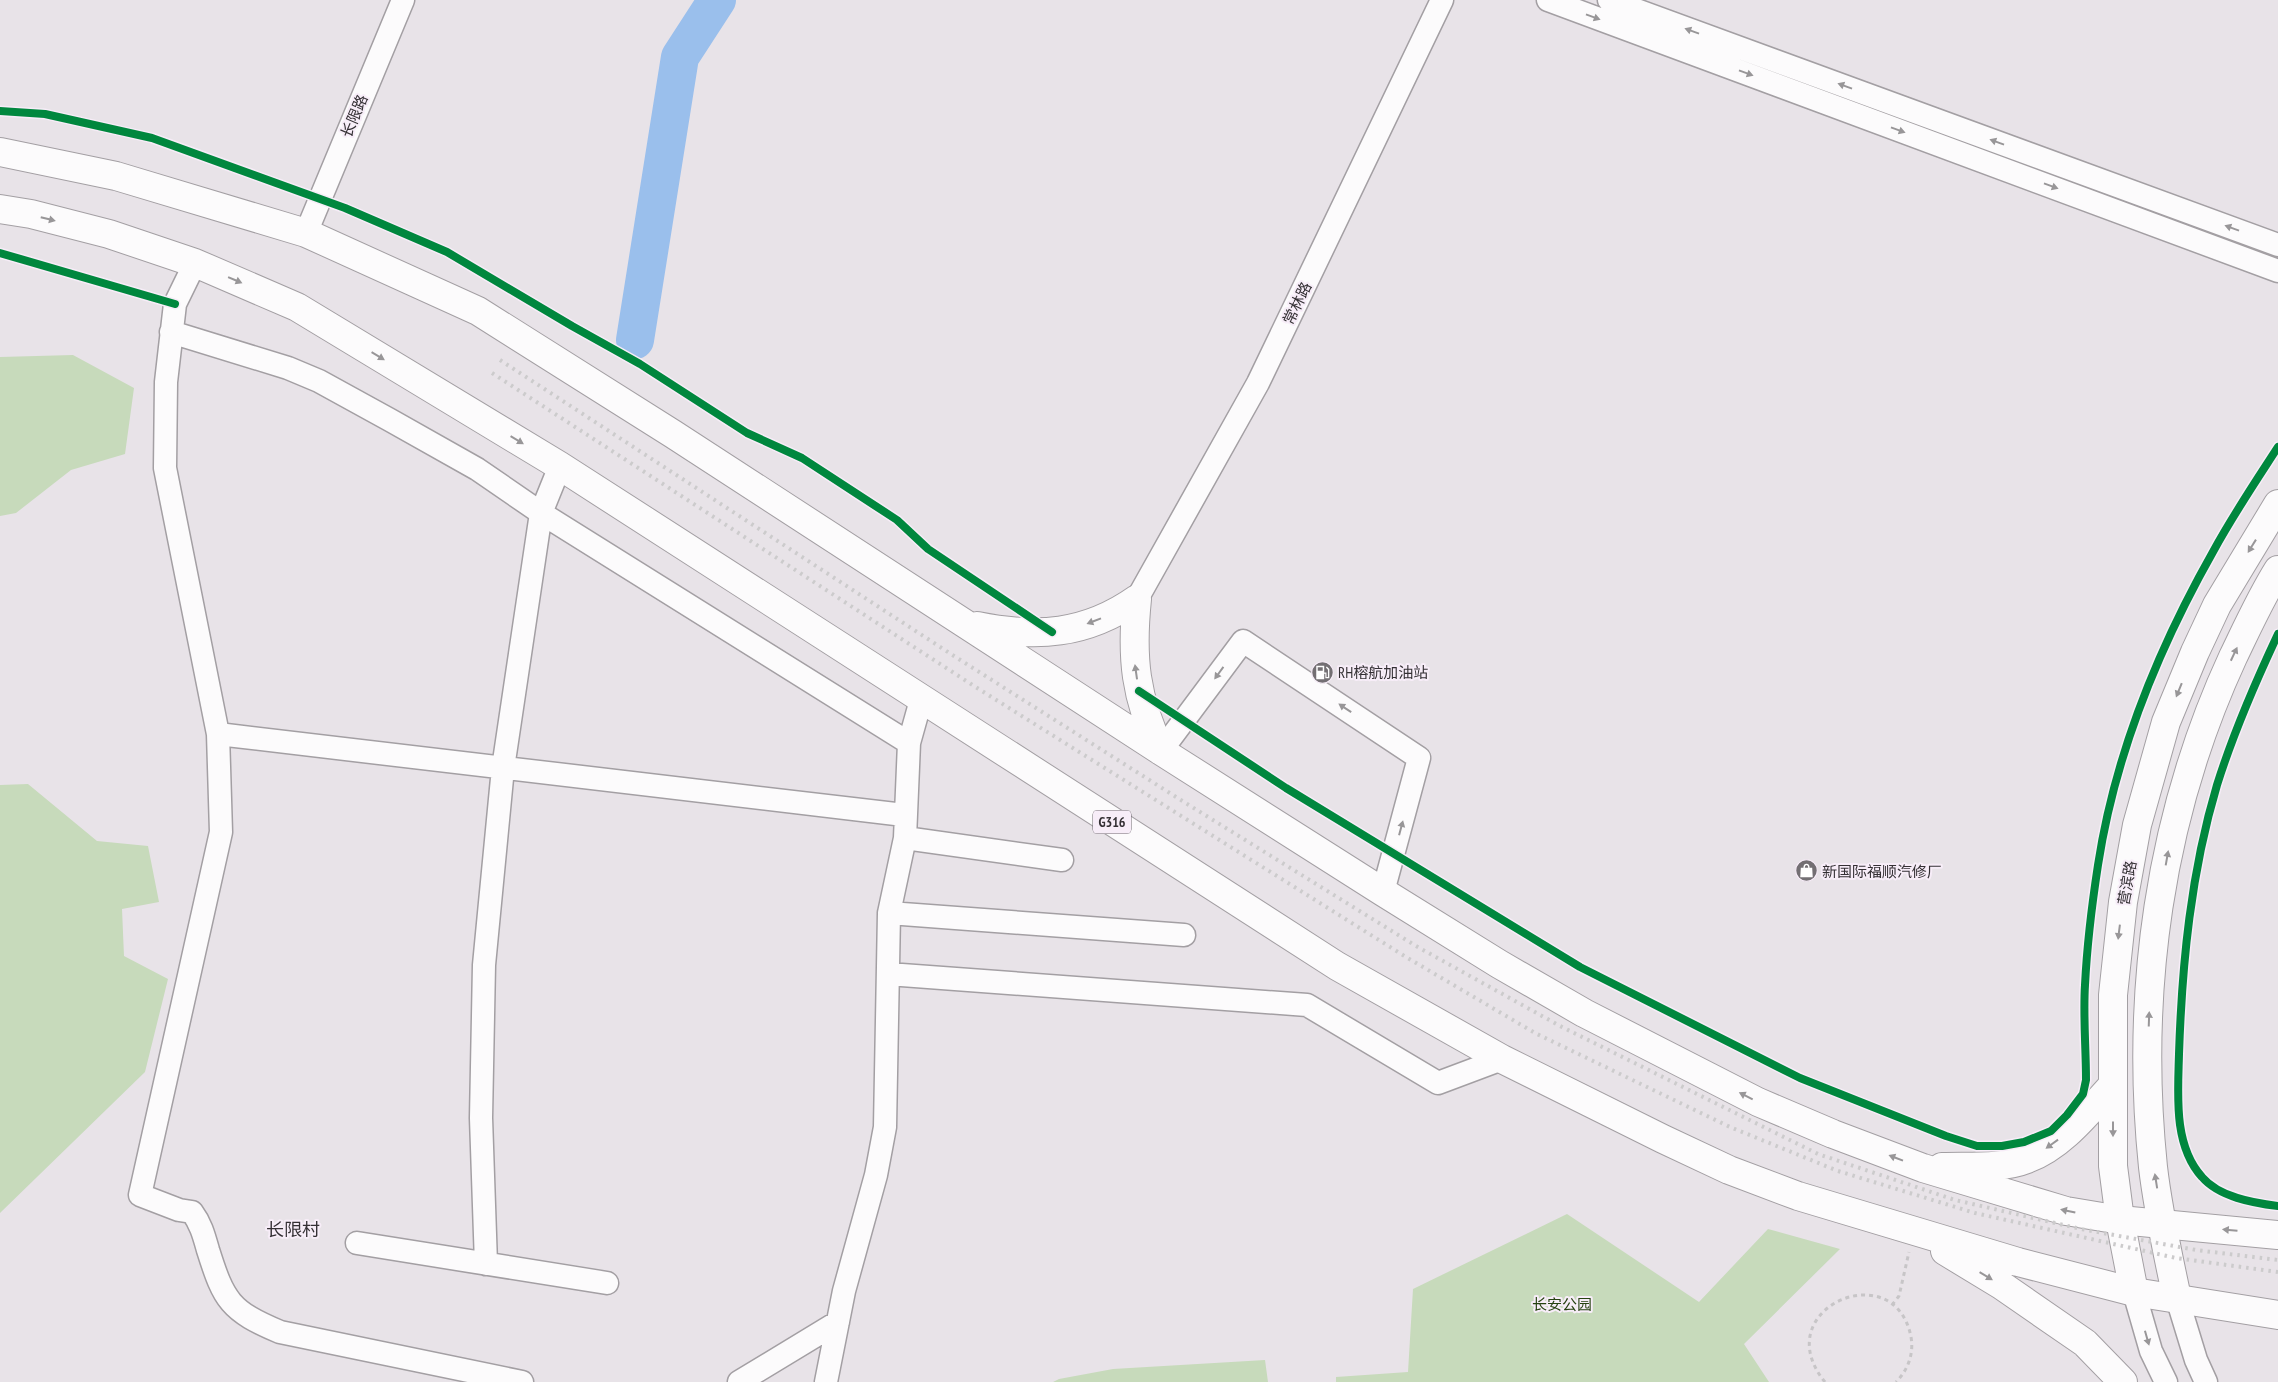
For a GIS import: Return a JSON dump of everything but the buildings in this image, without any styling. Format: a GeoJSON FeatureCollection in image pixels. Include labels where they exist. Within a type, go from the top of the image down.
{"type":"FeatureCollection","features":[{"type":"Feature","properties":{"kind":"main road"},"geometry":{"type":"LineString","coordinates":[[0,152],[116,176],[306,233],[478,311],[673,434],[1161,751],[1499,964],[1584,1012],[1741,1093],[1832,1134],[1922,1168],[2066,1211],[2162,1225],[2278,1235]]}},
{"type":"Feature","properties":{"kind":"main road","name":"G316"},"geometry":{"type":"LineString","coordinates":[[0,209],[32,214],[109,234],[195,263],[297,307],[560,466],[1337,966],[1502,1059],[1729,1170],[1798,1196],[2056,1273],[2134,1292],[2278,1315]]}},
{"type":"Feature","properties":{"kind":"main road","name":"营滨路"},"geometry":{"type":"LineString","coordinates":[[2134,1292],[2120,1220],[2113,1166],[2112,1086],[2113,995],[2117,944],[2137,825],[2166,722],[2195,652],[2242,560],[2278,504]]}},
{"type":"Feature","properties":{"kind":"main road"},"geometry":{"type":"LineString","coordinates":[[2177,1298],[2162,1225],[2154,1168],[2148,1037],[2152,950],[2172,832],[2199,737],[2247,627],[2278,570]]}},
{"type":"Feature","properties":{"kind":"main road"},"geometry":{"type":"LineString","coordinates":[[965,624],[1033,634],[1060,632],[1091,623],[1120,611],[1137,598]]}},
{"type":"Feature","properties":{"kind":"main road"},"geometry":{"type":"LineString","coordinates":[[1137,598],[1133,640],[1135,669],[1147,723],[1161,751]]}},
{"type":"Feature","properties":{"kind":"main road"},"geometry":{"type":"LineString","coordinates":[[1922,1168],[2000,1164],[2027,1159],[2052,1146],[2112,1086]]}},
{"type":"Feature","properties":{"kind":"main road"},"geometry":{"type":"LineString","coordinates":[[1914,1232],[2047,1315],[2085,1343],[2123,1382]]}},
{"type":"Feature","properties":{"kind":"street","name":"长限路"},"geometry":{"type":"LineString","coordinates":[[306,233],[402,0]]}},
{"type":"Feature","properties":{"kind":"street","name":"常林路"},"geometry":{"type":"LineString","coordinates":[[1137,598],[1258,383],[1442,0]]}},
{"type":"Feature","properties":{"kind":"street"},"geometry":{"type":"LineString","coordinates":[[1548,0],[2278,270]]}},
{"type":"Feature","properties":{"kind":"street"},"geometry":{"type":"LineString","coordinates":[[1609,0],[2278,245]]}},
{"type":"Feature","properties":{"kind":"street"},"geometry":{"type":"LineString","coordinates":[[195,263],[175,304],[166,382],[165,468],[218,734],[221,832],[140,1195],[179,1210],[192,1212],[200,1223],[218,1281],[232,1305],[251,1320],[280,1332],[522,1382]]}},
{"type":"Feature","properties":{"kind":"street"},"geometry":{"type":"LineString","coordinates":[[171,332],[255,356],[318,382],[477,469],[541,513],[909,744]]}},
{"type":"Feature","properties":{"kind":"street"},"geometry":{"type":"LineString","coordinates":[[486,1264],[481,1118],[484,965],[503,768],[541,513],[560,466]]}},
{"type":"Feature","properties":{"kind":"street"},"geometry":{"type":"LineString","coordinates":[[1161,751],[1243,641],[1420,758],[1383,892]]}},
{"type":"Feature","properties":{"kind":"street"},"geometry":{"type":"LineString","coordinates":[[826,1382],[844,1291],[876,1175],[885,1127],[889,913],[904,838],[909,744],[921,700]]}},
{"type":"Feature","properties":{"kind":"street"},"geometry":{"type":"LineString","coordinates":[[218,734],[904,815]]}},
{"type":"Feature","properties":{"kind":"street"},"geometry":{"type":"LineString","coordinates":[[904,838],[1062,860]]}},
{"type":"Feature","properties":{"kind":"street"},"geometry":{"type":"LineString","coordinates":[[889,913],[1184,935]]}},
{"type":"Feature","properties":{"kind":"street"},"geometry":{"type":"LineString","coordinates":[[888,974],[1307,1005],[1438,1083],[1502,1059]]}},
{"type":"Feature","properties":{"kind":"street"},"geometry":{"type":"LineString","coordinates":[[357,1243],[607,1283]]}},
{"type":"Feature","properties":{"kind":"street"},"geometry":{"type":"LineString","coordinates":[[2134,1292],[2151,1352],[2166,1382]]}},
{"type":"Feature","properties":{"kind":"street"},"geometry":{"type":"LineString","coordinates":[[2177,1298],[2196,1360],[2206,1382]]}},
{"type":"Feature","properties":{"kind":"street"},"geometry":{"type":"LineString","coordinates":[[739,1382],[838,1322]]}},
{"type":"Feature","properties":{"kind":"path"},"geometry":{"type":"LineString","coordinates":[[1892,1305],[1899,1296],[1914,1232]]}},
{"type":"Feature","properties":{"kind":"path"},"geometry":{"type":"LineString","coordinates":[[1825,1382],[1816,1371],[1810,1355],[1810,1338],[1815,1322],[1825,1309],[1839,1299],[1855,1294],[1872,1295],[1892,1305],[1901,1312],[1909,1327],[1912,1343],[1910,1360],[1903,1375],[1896,1382]]}},
{"type":"Feature","properties":{"kind":"green space"},"geometry":{"type":"Polygon","coordinates":[[[73,355],[134,388],[125,454],[71,470],[16,513],[0,516],[0,357],[73,355]]]}},
{"type":"Feature","properties":{"kind":"green space"},"geometry":{"type":"Polygon","coordinates":[[[28,784],[97,841],[148,846],[159,902],[122,909],[124,956],[168,979],[145,1072],[0,1213],[0,785],[28,784]]]}},
{"type":"Feature","properties":{"kind":"green space","name":"长安公园"},"geometry":{"type":"Polygon","coordinates":[[[1567,1214],[1699,1302],[1768,1229],[1840,1249],[1744,1344],[1769,1382],[1336,1382],[1336,1377],[1408,1372],[1413,1289],[1567,1214]]]}},
{"type":"Feature","properties":{"kind":"green space"},"geometry":{"type":"Polygon","coordinates":[[[1265,1360],[1268,1382],[1053,1382],[1059,1379],[1113,1369],[1265,1360]]]}},
{"type":"Feature","properties":{"kind":"waterway"},"geometry":{"type":"LineString","coordinates":[[635,340],[680,57],[717,0]]}},
{"type":"Feature","properties":{"kind":"railway"},"geometry":{"type":"LineString","coordinates":[[500,360],[954,656],[1184,802],[1416,946],[1560,1026],[1818,1154],[1955,1200],[2081,1229],[2196,1250],[2278,1260]]}},
{"type":"Feature","properties":{"kind":"railway"},"geometry":{"type":"LineString","coordinates":[[492,373],[974,686],[1406,957],[1535,1033],[1730,1127],[1838,1171],[1975,1213],[2176,1258],[2278,1272]]}},
{"type":"Feature","properties":{"kind":"cycle path"},"geometry":{"type":"LineString","coordinates":[[0,111],[45,114],[152,138],[345,208],[447,252],[640,364],[747,433],[802,458],[897,520],[928,549],[1052,632]]}},
{"type":"Feature","properties":{"kind":"cycle path"},"geometry":{"type":"LineString","coordinates":[[0,253],[175,304]]}},
{"type":"Feature","properties":{"kind":"cycle path"},"geometry":{"type":"LineString","coordinates":[[1139,691],[1286,788],[1580,967],[1800,1078],[1946,1136],[1977,1146],[2002,1146],[2024,1142],[2051,1131],[2067,1115],[2083,1094],[2086,1080],[2084,1008],[2086,970],[2098,865],[2116,783],[2142,702],[2175,625],[2194,587],[2229,524],[2278,447]]}},
{"type":"Feature","properties":{"kind":"cycle path"},"geometry":{"type":"LineString","coordinates":[[2278,634],[2230,747],[2208,818],[2194,884],[2185,952],[2178,1086],[2179,1118],[2182,1135],[2186,1150],[2202,1177],[2218,1190],[2237,1198],[2278,1206]]}},
{"type":"Feature","properties":{"kind":"place","name":"RH榕航加油站"},"geometry":{"type":"Point","coordinates":[1322,672]}},
{"type":"Feature","properties":{"kind":"place","name":"新国际福顺汽修厂"},"geometry":{"type":"Point","coordinates":[1806,871]}},
{"type":"Feature","properties":{"kind":"district","name":"长限村"},"geometry":{"type":"Point","coordinates":[293,1229]}}]}
